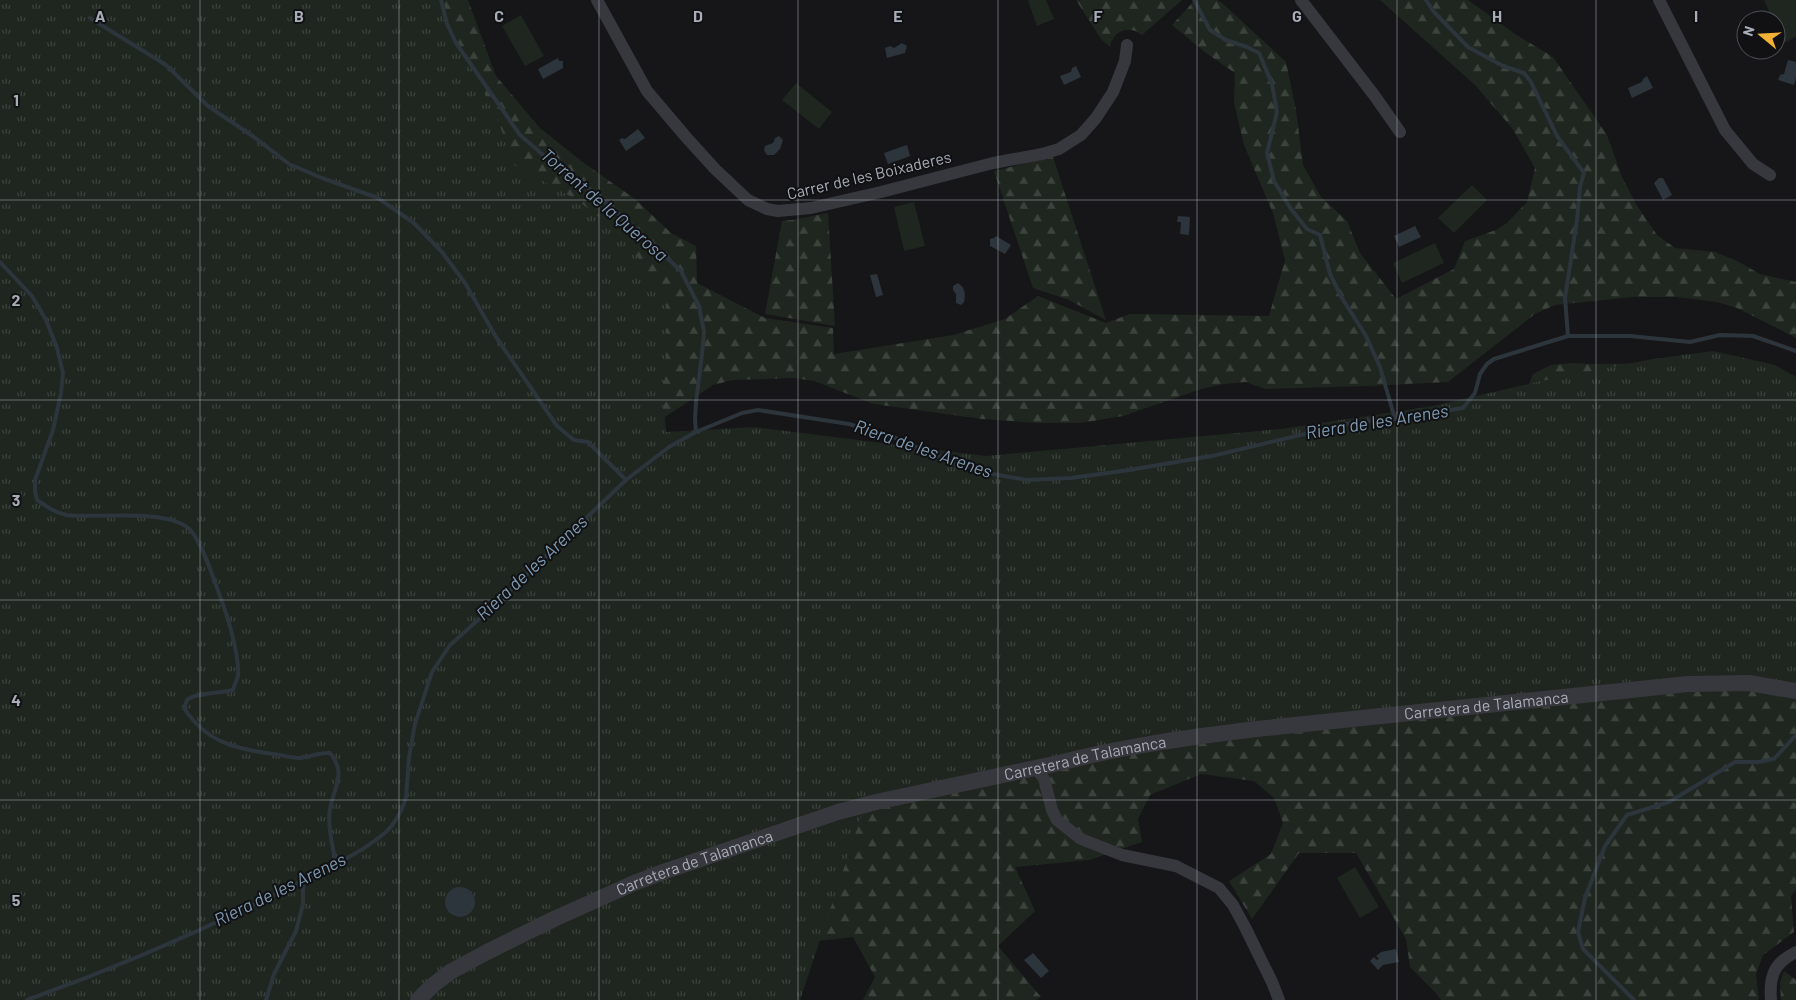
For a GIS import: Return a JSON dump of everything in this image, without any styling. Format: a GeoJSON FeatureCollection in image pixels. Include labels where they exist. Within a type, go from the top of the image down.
{"type":"FeatureCollection","features":[{"type":"Feature","properties":{"kind":"street","name":"Carrer de les Boixaderes"},"geometry":{"type":"LineString","coordinates":[[597,0],[647,91],[686,137],[715,169],[748,200],[766,209],[778,211],[811,208],[1058,149],[1081,136],[1096,118],[1113,92],[1125,61],[1127,45]]}},
{"type":"Feature","properties":{"kind":"street"},"geometry":{"type":"LineString","coordinates":[[1301,0],[1374,94],[1400,132]]}},
{"type":"Feature","properties":{"kind":"street"},"geometry":{"type":"LineString","coordinates":[[1659,0],[1725,130],[1752,164],[1770,174]]}},
{"type":"Feature","properties":{"kind":"street","name":"Carretera de Talamanca"},"geometry":{"type":"LineString","coordinates":[[418,1000],[450,972],[554,919],[634,883],[838,812],[876,802],[1089,755],[1203,735],[1688,684],[1733,682],[1766,685],[1796,691]]}},
{"type":"Feature","properties":{"kind":"street"},"geometry":{"type":"LineString","coordinates":[[1036,768],[1044,779],[1052,810],[1057,820],[1081,839],[1122,856],[1176,866],[1218,888],[1233,905],[1245,927],[1279,1000]]}},
{"type":"Feature","properties":{"kind":"street"},"geometry":{"type":"LineString","coordinates":[[1771,1000],[1773,972],[1780,961],[1796,952]]}},
{"type":"Feature","properties":{"kind":"green space"},"geometry":{"type":"Polygon","coordinates":[[[0,0],[443,0],[454,39],[498,120],[514,165],[577,200],[624,236],[667,302],[667,344],[663,395],[666,432],[755,427],[986,456],[1281,429],[1433,406],[1546,380],[1653,359],[1713,351],[1775,365],[1796,377],[1796,686],[1775,681],[1217,730],[867,799],[800,1000],[0,1000],[0,0]]]}},
{"type":"Feature","properties":{"kind":"green space"},"geometry":{"type":"Polygon","coordinates":[[[10,0],[468,0],[496,76],[540,128],[584,163],[635,199],[671,233],[696,246],[697,283],[765,318],[833,328],[834,354],[953,335],[1005,319],[1038,296],[1106,323],[1130,314],[1269,316],[1285,260],[1273,213],[1244,145],[1234,103],[1235,73],[1206,53],[1172,25],[1195,0],[1217,0],[1221,2],[1286,62],[1296,110],[1303,165],[1321,197],[1347,221],[1360,253],[1396,299],[1454,269],[1465,241],[1496,230],[1507,223],[1527,202],[1535,168],[1512,128],[1475,85],[1380,0],[1468,0],[1515,34],[1553,57],[1607,135],[1622,177],[1636,204],[1657,235],[1675,248],[1715,252],[1737,261],[1760,274],[1796,282],[1796,338],[1737,308],[1717,302],[1676,297],[1634,297],[1555,305],[1535,314],[1448,382],[1265,389],[1246,382],[1224,384],[1201,389],[1123,416],[1080,423],[1038,423],[982,419],[874,404],[814,381],[795,378],[733,380],[713,385],[638,435],[10,0]]]}},
{"type":"Feature","properties":{"kind":"green space"},"geometry":{"type":"Polygon","coordinates":[[[1029,0],[1046,0],[1054,19],[1037,26],[1029,0]]]}},
{"type":"Feature","properties":{"kind":"green space"},"geometry":{"type":"Polygon","coordinates":[[[1076,0],[1182,0],[1142,35],[1132,30],[1122,31],[1111,41],[1110,47],[1101,39],[1076,0]]]}},
{"type":"Feature","properties":{"kind":"green space"},"geometry":{"type":"Polygon","coordinates":[[[1764,0],[1796,0],[1796,37],[1786,42],[1786,10],[1768,10],[1764,0]]]}},
{"type":"Feature","properties":{"kind":"green space"},"geometry":{"type":"Polygon","coordinates":[[[521,15],[544,56],[525,66],[502,26],[521,15]]]}},
{"type":"Feature","properties":{"kind":"green space"},"geometry":{"type":"Polygon","coordinates":[[[796,83],[832,112],[819,129],[782,100],[796,83]]]}},
{"type":"Feature","properties":{"kind":"green space"},"geometry":{"type":"Polygon","coordinates":[[[1053,157],[1106,320],[1069,300],[1033,288],[994,171],[1053,157]]]}},
{"type":"Feature","properties":{"kind":"green space"},"geometry":{"type":"Polygon","coordinates":[[[1472,185],[1487,200],[1454,233],[1438,218],[1472,185]]]}},
{"type":"Feature","properties":{"kind":"green space"},"geometry":{"type":"Polygon","coordinates":[[[914,202],[925,246],[904,251],[894,207],[914,202]]]}},
{"type":"Feature","properties":{"kind":"green space"},"geometry":{"type":"Polygon","coordinates":[[[828,213],[835,326],[765,314],[782,221],[828,213]]]}},
{"type":"Feature","properties":{"kind":"green space"},"geometry":{"type":"Polygon","coordinates":[[[1435,243],[1444,263],[1402,283],[1393,263],[1435,243]]]}},
{"type":"Feature","properties":{"kind":"green space"},"geometry":{"type":"Polygon","coordinates":[[[1572,363],[1687,363],[1796,385],[1796,890],[1791,896],[1794,932],[1763,955],[1756,974],[1759,1000],[1441,1000],[1410,967],[1406,939],[1356,853],[1299,853],[1252,919],[1229,881],[1271,854],[1283,823],[1274,798],[1254,781],[1201,774],[1150,795],[1138,819],[1142,842],[1089,860],[1015,867],[1035,911],[998,946],[1041,997],[1037,1000],[863,1000],[875,977],[853,937],[800,943],[48,1000],[965,479],[1525,394],[1533,374],[1551,365],[1572,363]]]}},
{"type":"Feature","properties":{"kind":"green space"},"geometry":{"type":"Polygon","coordinates":[[[1355,867],[1379,907],[1360,918],[1337,878],[1355,867]]]}},
{"type":"Feature","properties":{"kind":"green space"},"geometry":{"type":"Polygon","coordinates":[[[1784,971],[1796,980],[1796,1000],[1781,1000],[1780,982],[1784,971]]]}},
{"type":"Feature","properties":{"kind":"shaded area"},"geometry":{"type":"Polygon","coordinates":[[[902,43],[907,46],[905,53],[887,58],[885,48],[890,46],[894,48],[902,43]]]}},
{"type":"Feature","properties":{"kind":"shaded area"},"geometry":{"type":"Polygon","coordinates":[[[558,58],[559,61],[563,61],[563,68],[543,79],[538,69],[558,58]]]}},
{"type":"Feature","properties":{"kind":"shaded area"},"geometry":{"type":"Polygon","coordinates":[[[1788,60],[1796,62],[1794,85],[1778,80],[1780,75],[1784,74],[1788,60]]]}},
{"type":"Feature","properties":{"kind":"shaded area"},"geometry":{"type":"Polygon","coordinates":[[[1076,66],[1081,77],[1064,85],[1060,76],[1071,72],[1072,68],[1076,66]]]}},
{"type":"Feature","properties":{"kind":"shaded area"},"geometry":{"type":"Polygon","coordinates":[[[1647,76],[1653,88],[1632,98],[1628,88],[1642,82],[1647,76]]]}},
{"type":"Feature","properties":{"kind":"shaded area"},"geometry":{"type":"Polygon","coordinates":[[[638,129],[645,138],[626,151],[619,140],[625,139],[638,129]]]}},
{"type":"Feature","properties":{"kind":"shaded area"},"geometry":{"type":"Polygon","coordinates":[[[779,136],[783,140],[780,149],[774,155],[767,155],[764,150],[765,146],[773,143],[775,138],[779,136]]]}},
{"type":"Feature","properties":{"kind":"shaded area"},"geometry":{"type":"Polygon","coordinates":[[[907,145],[910,156],[888,164],[884,153],[907,145]]]}},
{"type":"Feature","properties":{"kind":"shaded area"},"geometry":{"type":"Polygon","coordinates":[[[1659,178],[1663,178],[1672,195],[1663,200],[1654,183],[1659,178]]]}},
{"type":"Feature","properties":{"kind":"shaded area"},"geometry":{"type":"Polygon","coordinates":[[[1178,216],[1190,217],[1189,235],[1180,234],[1181,222],[1177,222],[1178,216]]]}},
{"type":"Feature","properties":{"kind":"shaded area"},"geometry":{"type":"Polygon","coordinates":[[[1415,226],[1421,237],[1399,247],[1394,236],[1415,226]]]}},
{"type":"Feature","properties":{"kind":"shaded area"},"geometry":{"type":"Polygon","coordinates":[[[996,236],[1011,245],[1005,254],[990,246],[990,239],[996,236]]]}},
{"type":"Feature","properties":{"kind":"shaded area"},"geometry":{"type":"Polygon","coordinates":[[[877,274],[883,295],[876,297],[870,275],[877,274]]]}},
{"type":"Feature","properties":{"kind":"shaded area"},"geometry":{"type":"Polygon","coordinates":[[[958,283],[964,289],[965,294],[964,302],[961,305],[956,303],[956,294],[953,290],[953,286],[958,283]]]}},
{"type":"Feature","properties":{"kind":"shaded area"},"geometry":{"type":"Polygon","coordinates":[[[460,887],[471,891],[475,902],[471,913],[460,917],[449,913],[445,902],[449,891],[460,887]]]}},
{"type":"Feature","properties":{"kind":"shaded area"},"geometry":{"type":"Polygon","coordinates":[[[1396,949],[1399,962],[1383,965],[1378,970],[1370,961],[1374,957],[1377,960],[1379,959],[1376,956],[1381,952],[1396,949]]]}},
{"type":"Feature","properties":{"kind":"shaded area"},"geometry":{"type":"Polygon","coordinates":[[[1033,953],[1049,971],[1041,978],[1024,960],[1033,953]]]}},
{"type":"Feature","properties":{"kind":"waterway","name":"Torrent de la Querosa"},"geometry":{"type":"LineString","coordinates":[[441,0],[447,24],[456,43],[520,135],[542,154],[586,186],[681,271],[699,306],[704,332],[696,402],[696,432]]}},
{"type":"Feature","properties":{"kind":"waterway"},"geometry":{"type":"LineString","coordinates":[[1194,0],[1210,30],[1226,40],[1259,53],[1272,84],[1277,112],[1267,153],[1274,181],[1291,209],[1307,229],[1320,235],[1330,274],[1342,298],[1366,336],[1380,367],[1395,419]]}},
{"type":"Feature","properties":{"kind":"waterway"},"geometry":{"type":"LineString","coordinates":[[1426,0],[1434,12],[1468,47],[1503,66],[1524,73],[1531,82],[1557,136],[1584,173],[1580,187],[1565,298],[1568,336]]}},
{"type":"Feature","properties":{"kind":"waterway"},"geometry":{"type":"LineString","coordinates":[[90,18],[166,65],[208,106],[254,137],[289,164],[378,198],[414,223],[442,252],[465,283],[496,337],[557,426],[574,440],[588,442],[626,480]]}},
{"type":"Feature","properties":{"kind":"waterway"},"geometry":{"type":"LineString","coordinates":[[0,262],[32,296],[46,320],[57,348],[63,373],[53,430],[35,480],[37,500],[47,507],[67,515],[134,516],[169,519],[182,524],[192,532],[213,575],[227,618],[235,649],[238,676],[233,690],[191,698],[187,700],[184,708],[202,729],[222,742],[234,746],[297,758],[330,753],[335,760],[339,774],[329,815],[336,864]]}},
{"type":"Feature","properties":{"kind":"waterway","name":"Riera de les Arenes"},"geometry":{"type":"LineString","coordinates":[[27,1000],[166,945],[235,914],[346,859],[387,831],[398,816],[406,798],[409,757],[415,724],[432,672],[450,645],[497,603],[626,480],[669,447],[696,432],[742,413],[758,410],[849,424],[896,438],[952,463],[993,474],[1027,480],[1071,478],[1212,456],[1351,423],[1395,419],[1463,408],[1475,393],[1480,374],[1487,364],[1494,359],[1568,336],[1630,336],[1690,342],[1720,335],[1753,336],[1796,351]]}},
{"type":"Feature","properties":{"kind":"waterway"},"geometry":{"type":"LineString","coordinates":[[1634,1000],[1583,949],[1578,932],[1585,898],[1605,846],[1627,815],[1669,802],[1735,762],[1758,762],[1774,759],[1796,735]]}},
{"type":"Feature","properties":{"kind":"waterway"},"geometry":{"type":"LineString","coordinates":[[266,1000],[274,974],[296,931],[303,904],[303,880]]}}]}
